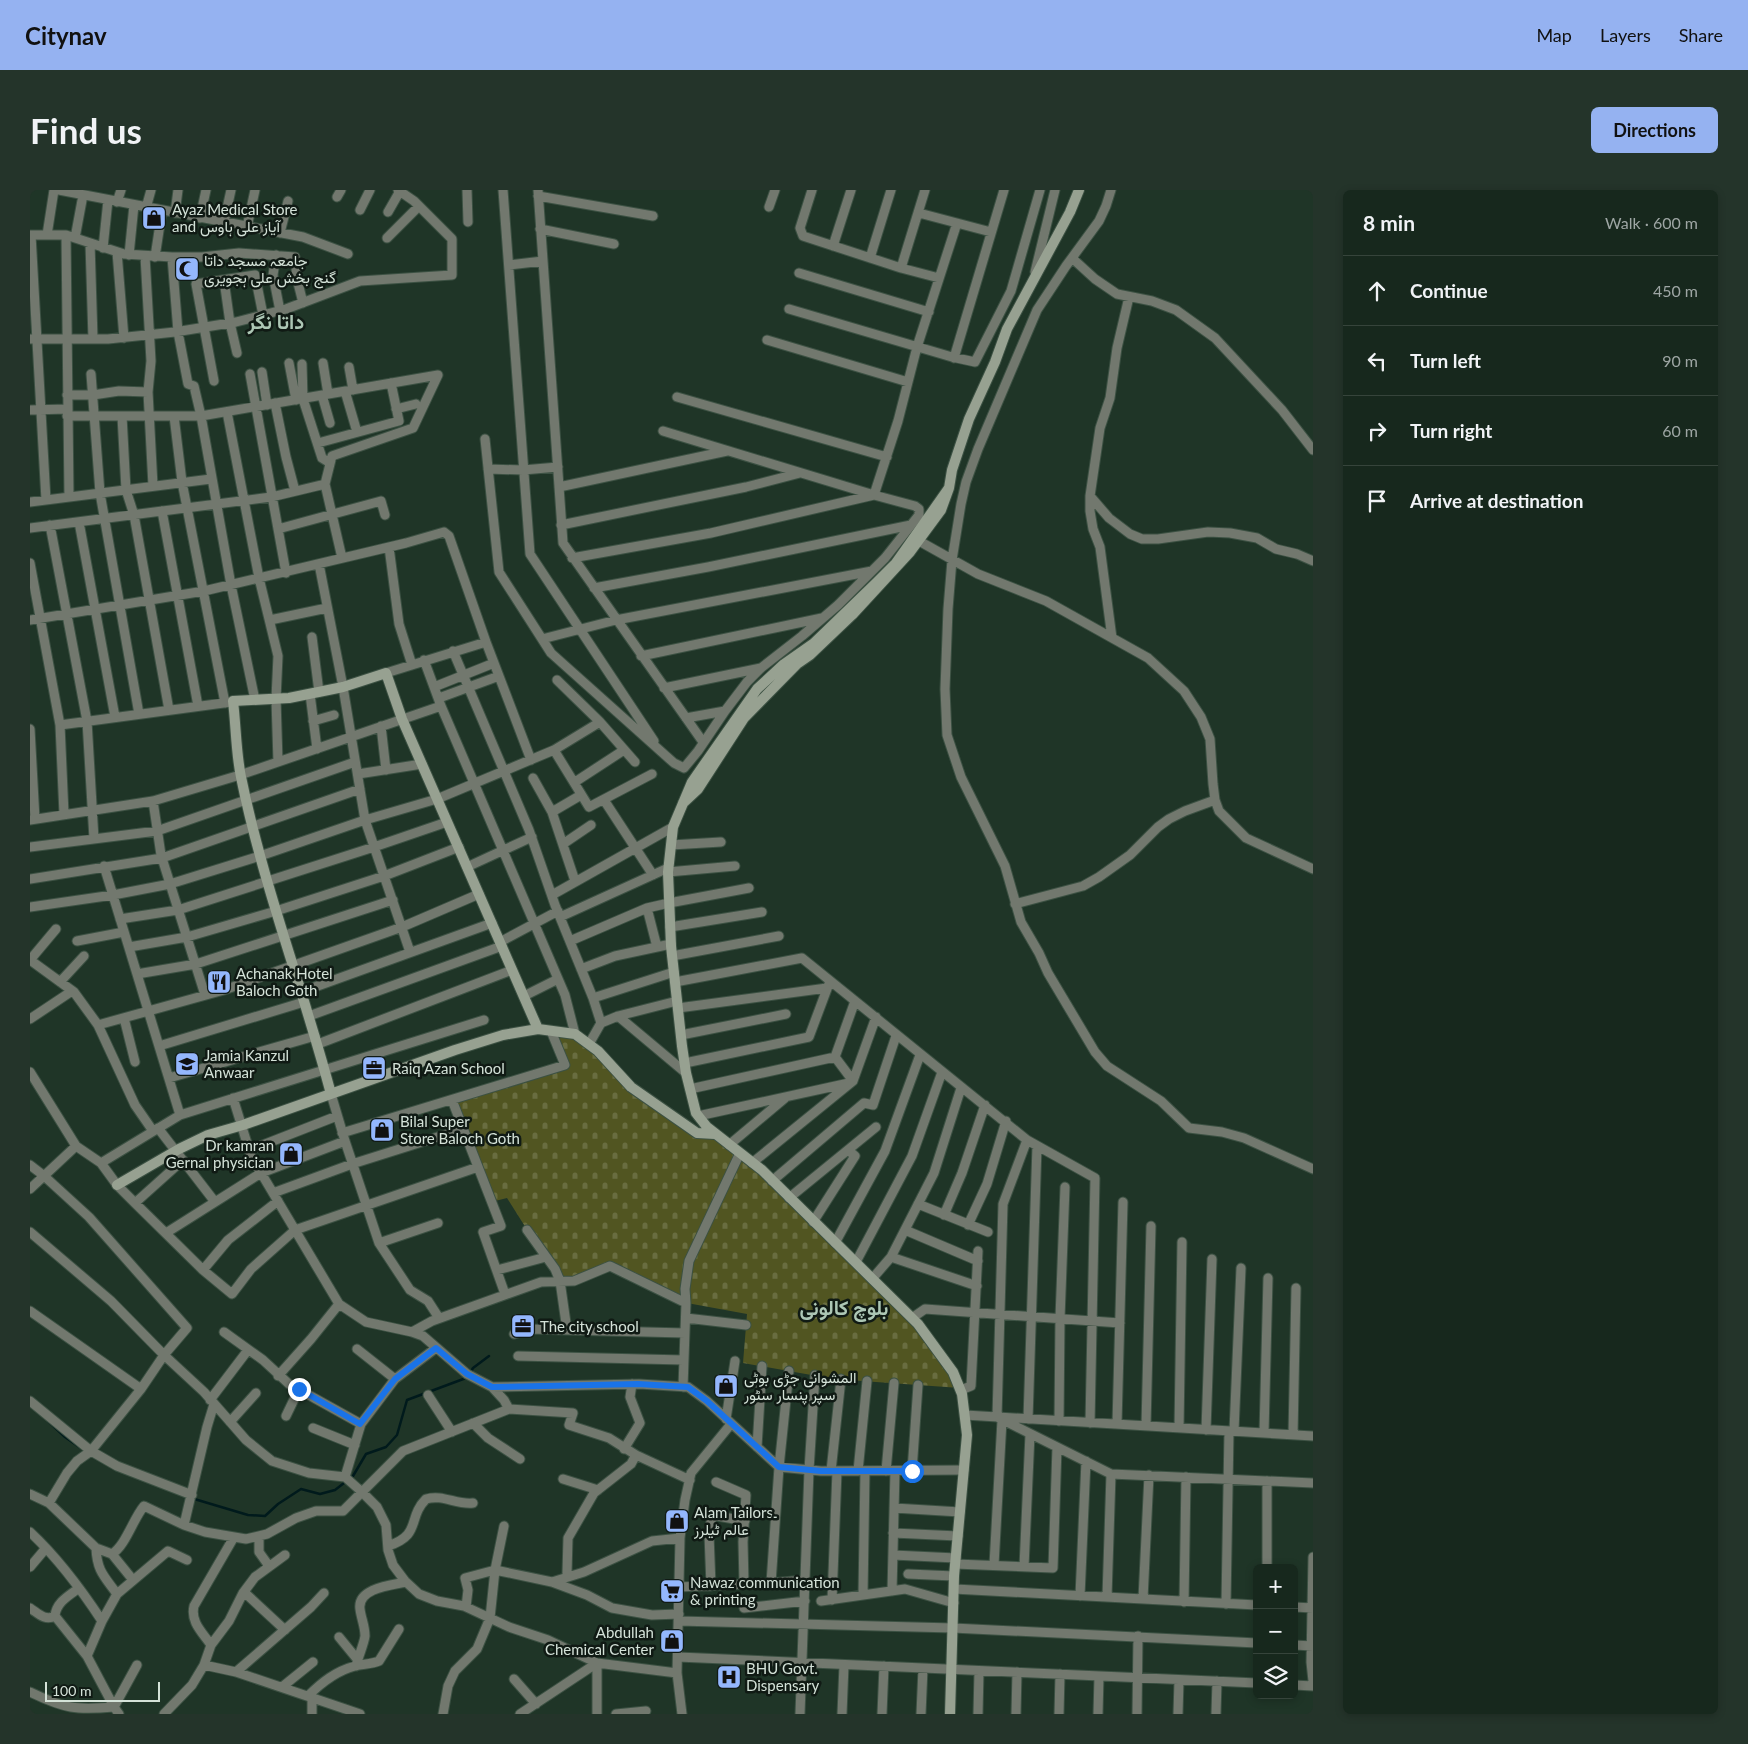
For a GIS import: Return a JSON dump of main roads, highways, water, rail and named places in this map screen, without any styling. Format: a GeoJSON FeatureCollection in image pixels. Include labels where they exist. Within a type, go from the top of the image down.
{"type":"FeatureCollection","features":[{"type":"Feature","properties":{"kind":"waterway"},"geometry":{"type":"LineString","coordinates":[[470,1373],[473,1368],[489,1356]]}},
{"type":"Feature","properties":{"kind":"waterway"},"geometry":{"type":"LineString","coordinates":[[191,1498],[248,1515],[265,1516],[278,1504],[301,1489],[320,1494],[335,1490],[353,1476],[366,1454],[386,1447],[397,1435],[407,1400],[466,1378]]}},
{"type":"Feature","properties":{"kind":"waterway"},"geometry":{"type":"LineString","coordinates":[[48,1421],[65,1437],[82,1449]]}},
{"type":"Feature","properties":{"kind":"place","name":"Ayaz Medical Store and آیاز علی ہاوس"},"geometry":{"type":"Point","coordinates":[154,218]}},
{"type":"Feature","properties":{"kind":"place","name":"جامعہ مسجد داتا گنج بخش علی ہجویری"},"geometry":{"type":"Point","coordinates":[187,269]}},
{"type":"Feature","properties":{"kind":"place","name":"Achanak Hotel Baloch Goth"},"geometry":{"type":"Point","coordinates":[219,982]}},
{"type":"Feature","properties":{"kind":"place","name":"Jamia Kanzul Anwaar"},"geometry":{"type":"Point","coordinates":[187,1064]}},
{"type":"Feature","properties":{"kind":"place","name":"Raiq Azan School"},"geometry":{"type":"Point","coordinates":[374,1068]}},
{"type":"Feature","properties":{"kind":"place","name":"Bilal Super Store Baloch Goth"},"geometry":{"type":"Point","coordinates":[382,1130]}},
{"type":"Feature","properties":{"kind":"place","name":"Dr kamran Gernal physician"},"geometry":{"type":"Point","coordinates":[291,1154]}},
{"type":"Feature","properties":{"kind":"place","name":"The city school"},"geometry":{"type":"Point","coordinates":[523,1326]}},
{"type":"Feature","properties":{"kind":"place","name":"المشوانی جڑی بوٹی سپر پنسار سٹور"},"geometry":{"type":"Point","coordinates":[726,1386]}},
{"type":"Feature","properties":{"kind":"place","name":"Alam Tailors۔ عالم ٹیلرز"},"geometry":{"type":"Point","coordinates":[677,1521]}},
{"type":"Feature","properties":{"kind":"place","name":"Nawaz communication & printing"},"geometry":{"type":"Point","coordinates":[672,1591]}},
{"type":"Feature","properties":{"kind":"place","name":"Abdullah Chemical Center"},"geometry":{"type":"Point","coordinates":[672,1641]}},
{"type":"Feature","properties":{"kind":"place","name":"BHU Govt. Dispensary"},"geometry":{"type":"Point","coordinates":[729,1677]}},
{"type":"Feature","properties":{"kind":"district","name":"داتا نگر"},"geometry":{"type":"Point","coordinates":[276,321]}},
{"type":"Feature","properties":{"kind":"district","name":"بلوچ کالونی"},"geometry":{"type":"Point","coordinates":[844,1307]}}]}
